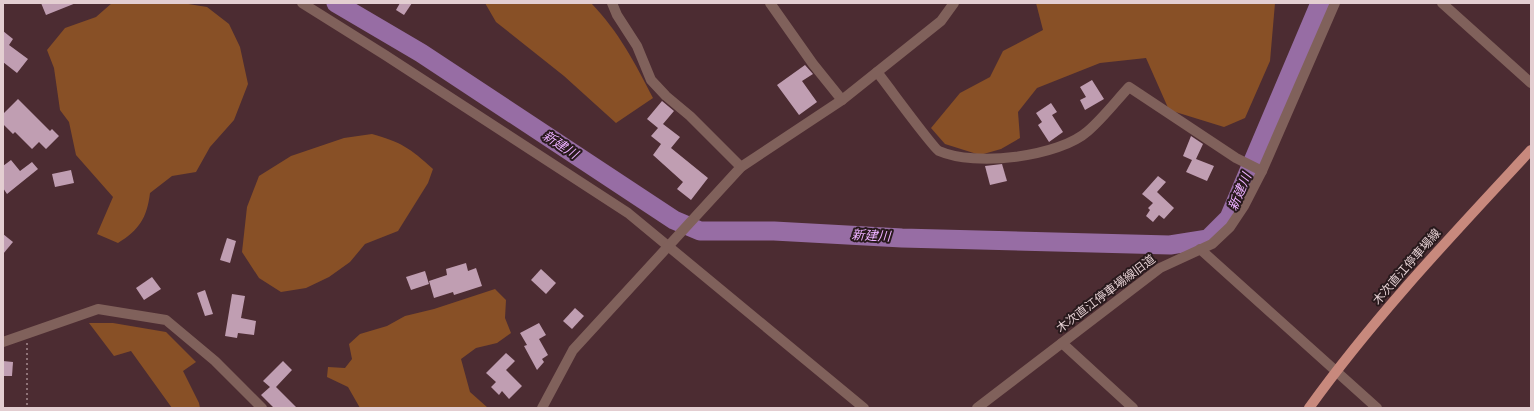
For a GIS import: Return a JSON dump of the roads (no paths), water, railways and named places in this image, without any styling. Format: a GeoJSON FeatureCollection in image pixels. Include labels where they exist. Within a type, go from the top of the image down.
{"type":"FeatureCollection","features":[{"type":"Feature","properties":{"kind":"main road","name":"木次直江停車場線"},"geometry":{"type":"LineString","coordinates":[[1309,408],[1336,371],[1424,266],[1531,150]]}},
{"type":"Feature","properties":{"kind":"street"},"geometry":{"type":"LineString","coordinates":[[302,3],[385,55],[628,213],[864,408]]}},
{"type":"Feature","properties":{"kind":"street"},"geometry":{"type":"LineString","coordinates":[[612,3],[617,15],[636,46],[651,80],[666,96],[690,116],[741,167]]}},
{"type":"Feature","properties":{"kind":"street"},"geometry":{"type":"LineString","coordinates":[[770,3],[812,64],[842,100]]}},
{"type":"Feature","properties":{"kind":"street"},"geometry":{"type":"LineString","coordinates":[[542,408],[573,350],[668,247],[674,238],[741,167],[842,100],[941,21],[954,3]]}},
{"type":"Feature","properties":{"kind":"street","name":"木次直江停車場線旧道"},"geometry":{"type":"LineString","coordinates":[[976,408],[1160,268],[1218,240],[1230,227],[1244,206],[1262,171],[1335,3]]}},
{"type":"Feature","properties":{"kind":"street"},"geometry":{"type":"LineString","coordinates":[[1442,3],[1531,83]]}},
{"type":"Feature","properties":{"kind":"street"},"geometry":{"type":"LineString","coordinates":[[877,72],[938,151],[980,160],[1010,158],[1064,146],[1087,132],[1129,87],[1236,158],[1262,171]]}},
{"type":"Feature","properties":{"kind":"street"},"geometry":{"type":"LineString","coordinates":[[1200,249],[1377,408]]}},
{"type":"Feature","properties":{"kind":"street"},"geometry":{"type":"LineString","coordinates":[[3,342],[98,309],[166,320],[214,361],[262,408]]}},
{"type":"Feature","properties":{"kind":"street"},"geometry":{"type":"LineString","coordinates":[[1062,343],[1133,408]]}},
{"type":"Feature","properties":{"kind":"waterway","name":"新建川"},"geometry":{"type":"LineString","coordinates":[[336,3],[421,53],[674,220],[700,231],[774,231],[902,238],[1170,245],[1208,239],[1229,218],[1320,3]]}}]}
